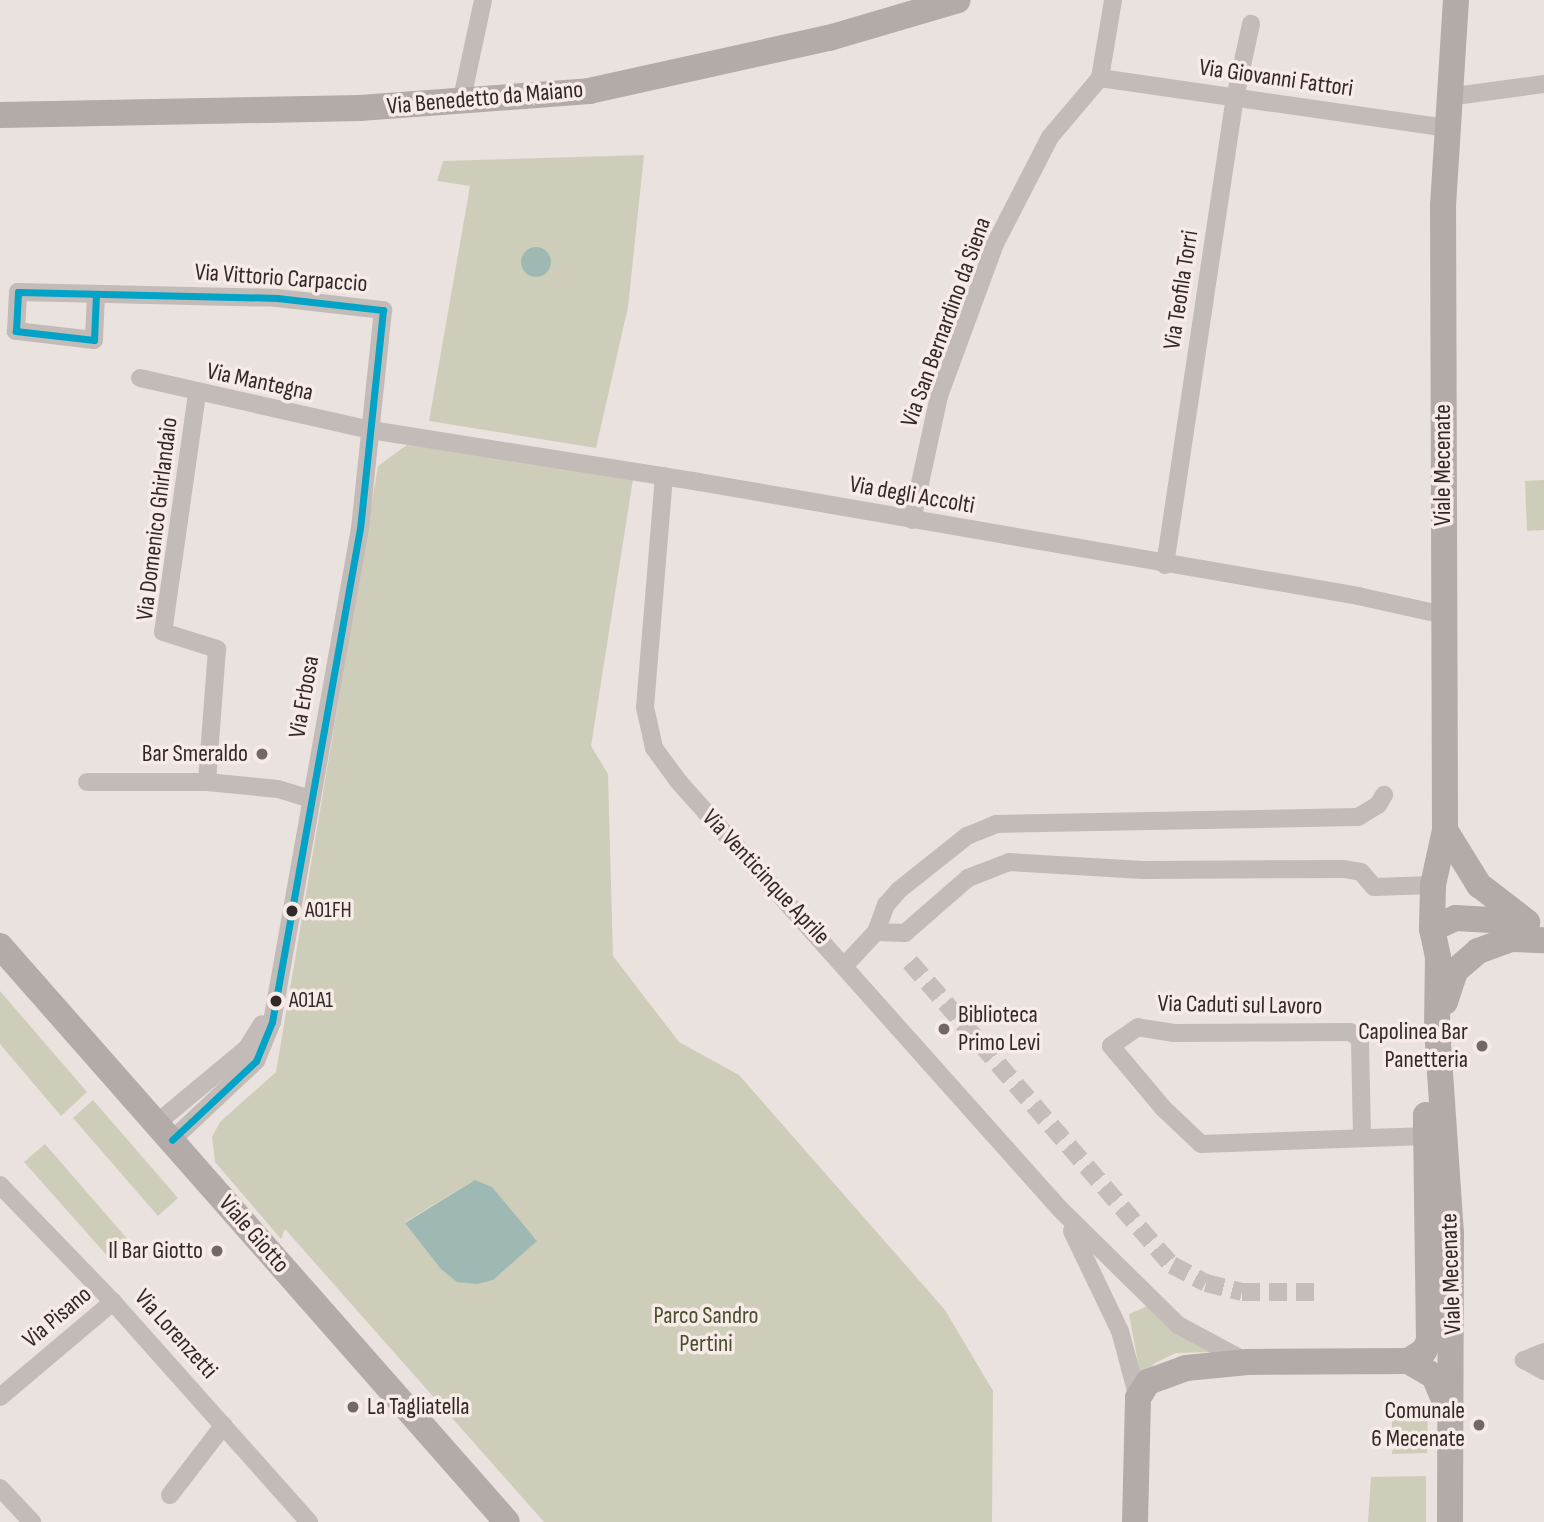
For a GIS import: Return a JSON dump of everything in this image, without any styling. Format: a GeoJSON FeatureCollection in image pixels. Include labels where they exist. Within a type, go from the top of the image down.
{"type":"FeatureCollection","features":[{"type":"Feature","properties":{"kind":"main road","name":"Via Benedetto da Maiano"},"geometry":{"type":"LineString","coordinates":[[0,115],[461,103],[589,90],[715,66],[958,0]]}},
{"type":"Feature","properties":{"kind":"main road","name":"Viale Mecenate"},"geometry":{"type":"LineString","coordinates":[[1450,1522],[1449,1412],[1453,1360],[1451,1234],[1437,1027],[1438,957],[1432,929],[1433,885],[1445,830],[1446,128],[1456,0]]}},
{"type":"Feature","properties":{"kind":"main road"},"geometry":{"type":"LineString","coordinates":[[1445,830],[1479,885],[1540,929]]}},
{"type":"Feature","properties":{"kind":"main road"},"geometry":{"type":"LineString","coordinates":[[1432,929],[1456,919],[1540,929]]}},
{"type":"Feature","properties":{"kind":"main road","name":"Viale Mecenate"},"geometry":{"type":"LineString","coordinates":[[1408,1361],[1424,1351],[1429,1341],[1423,957],[1432,929]]}},
{"type":"Feature","properties":{"kind":"main road","name":"Viale Mecenate"},"geometry":{"type":"LineString","coordinates":[[1437,1027],[1455,971],[1470,958],[1540,929]]}},
{"type":"Feature","properties":{"kind":"main road","name":"Viale Giotto"},"geometry":{"type":"LineString","coordinates":[[0,947],[507,1522]]}},
{"type":"Feature","properties":{"kind":"main road"},"geometry":{"type":"LineString","coordinates":[[1408,1361],[1434,1376],[1449,1412]]}},
{"type":"Feature","properties":{"kind":"main road","name":"Via Venticinque Aprile"},"geometry":{"type":"LineString","coordinates":[[1135,1522],[1138,1398],[1148,1382],[1186,1368],[1248,1362],[1408,1361]]}},
{"type":"Feature","properties":{"kind":"street"},"geometry":{"type":"LineString","coordinates":[[461,103],[483,0]]}},
{"type":"Feature","properties":{"kind":"street"},"geometry":{"type":"LineString","coordinates":[[1100,78],[1113,0]]}},
{"type":"Feature","properties":{"kind":"street","name":"Via Teofila Torri"},"geometry":{"type":"LineString","coordinates":[[1165,565],[1235,98],[1251,24]]}},
{"type":"Feature","properties":{"kind":"street","name":"Via Giovanni Fattori"},"geometry":{"type":"LineString","coordinates":[[1100,78],[1446,128]]}},
{"type":"Feature","properties":{"kind":"street","name":"Via San Bernardino da Siena"},"geometry":{"type":"LineString","coordinates":[[912,520],[939,397],[995,244],[1050,137],[1100,78]]}},
{"type":"Feature","properties":{"kind":"street"},"geometry":{"type":"LineString","coordinates":[[1448,97],[1544,84]]}},
{"type":"Feature","properties":{"kind":"street","name":"Via Vittorio Carpaccio"},"geometry":{"type":"LineString","coordinates":[[96,294],[94,340],[16,331],[18,292],[277,298],[383,310],[371,430]]}},
{"type":"Feature","properties":{"kind":"street","name":"Via Mantegna"},"geometry":{"type":"LineString","coordinates":[[140,378],[197,394],[371,430]]}},
{"type":"Feature","properties":{"kind":"street","name":"Via Domenico Ghirlandaio"},"geometry":{"type":"LineString","coordinates":[[197,394],[163,632],[217,649],[207,782]]}},
{"type":"Feature","properties":{"kind":"street","name":"Via degli Accolti"},"geometry":{"type":"LineString","coordinates":[[371,430],[664,476],[1165,565],[1358,596],[1444,615]]}},
{"type":"Feature","properties":{"kind":"street","name":"Via Erbosa"},"geometry":{"type":"LineString","coordinates":[[164,1132],[256,1061],[272,1021],[359,528],[371,430]]}},
{"type":"Feature","properties":{"kind":"street","name":"Via Venticinque Aprile"},"geometry":{"type":"LineString","coordinates":[[664,476],[645,707],[654,748],[679,782],[846,964],[1060,1209],[1178,1325],[1248,1362]]}},
{"type":"Feature","properties":{"kind":"street"},"geometry":{"type":"LineString","coordinates":[[87,782],[207,782],[278,789],[311,799]]}},
{"type":"Feature","properties":{"kind":"street"},"geometry":{"type":"LineString","coordinates":[[846,964],[876,932],[886,905],[899,890],[967,836],[996,824],[1358,817],[1378,805],[1384,795]]}},
{"type":"Feature","properties":{"kind":"street"},"geometry":{"type":"LineString","coordinates":[[876,932],[905,933],[968,878],[1009,862],[1143,870],[1344,869],[1361,872],[1374,887],[1433,885]]}},
{"type":"Feature","properties":{"kind":"street","name":"Via Caduti sul Lavoro"},"geometry":{"type":"LineString","coordinates":[[1362,1137],[1360,1040],[1350,1032],[1174,1033],[1138,1027],[1111,1046],[1163,1108],[1201,1144],[1427,1136]]}},
{"type":"Feature","properties":{"kind":"street","name":"Via Lorenzetti"},"geometry":{"type":"LineString","coordinates":[[0,1185],[114,1302],[309,1522]]}},
{"type":"Feature","properties":{"kind":"street","name":"Via Venticinque Aprile"},"geometry":{"type":"LineString","coordinates":[[1060,1209],[1098,1276],[1120,1331],[1138,1398]]}},
{"type":"Feature","properties":{"kind":"street","name":"Via Pisano"},"geometry":{"type":"LineString","coordinates":[[0,1397],[114,1302]]}},
{"type":"Feature","properties":{"kind":"street"},"geometry":{"type":"LineString","coordinates":[[1544,1352],[1524,1360],[1544,1371]]}},
{"type":"Feature","properties":{"kind":"street"},"geometry":{"type":"LineString","coordinates":[[170,1495],[224,1424]]}},
{"type":"Feature","properties":{"kind":"street"},"geometry":{"type":"LineString","coordinates":[[0,1488],[32,1522]]}},
{"type":"Feature","properties":{"kind":"green space"},"geometry":{"type":"Polygon","coordinates":[[[644,155],[628,307],[596,448],[429,421],[470,186],[437,181],[443,161],[644,155]]]}},
{"type":"Feature","properties":{"kind":"green space","name":"Parco Sandro Pertini"},"geometry":{"type":"Polygon","coordinates":[[[407,445],[633,479],[591,746],[608,774],[613,956],[679,1042],[739,1075],[945,1310],[993,1391],[992,1522],[544,1522],[285,1229],[281,1239],[215,1162],[212,1137],[220,1122],[276,1072],[378,466],[407,445]],[[475,1180],[405,1222],[457,1282],[513,1261],[537,1240],[475,1180]]]}},
{"type":"Feature","properties":{"kind":"green space"},"geometry":{"type":"Polygon","coordinates":[[[1544,480],[1544,530],[1527,531],[1525,481],[1544,480]]]}},
{"type":"Feature","properties":{"kind":"green space"},"geometry":{"type":"Polygon","coordinates":[[[0,991],[87,1092],[61,1116],[0,1044],[0,991]]]}},
{"type":"Feature","properties":{"kind":"green space"},"geometry":{"type":"Polygon","coordinates":[[[93,1100],[178,1198],[158,1216],[73,1118],[93,1100]]]}},
{"type":"Feature","properties":{"kind":"green space"},"geometry":{"type":"Polygon","coordinates":[[[45,1144],[130,1242],[110,1259],[24,1162],[45,1144]]]}},
{"type":"Feature","properties":{"kind":"green space"},"geometry":{"type":"Polygon","coordinates":[[[1148,1306],[1175,1332],[1210,1352],[1176,1353],[1155,1363],[1141,1379],[1129,1314],[1148,1306]]]}},
{"type":"Feature","properties":{"kind":"green space"},"geometry":{"type":"Polygon","coordinates":[[[1404,1411],[1428,1411],[1427,1453],[1392,1454],[1392,1417],[1404,1411]]]}},
{"type":"Feature","properties":{"kind":"green space"},"geometry":{"type":"Polygon","coordinates":[[[1426,1476],[1426,1522],[1368,1522],[1371,1477],[1426,1476]]]}},
{"type":"Feature","properties":{"kind":"water"},"geometry":{"type":"Polygon","coordinates":[[[536,247],[542,248],[550,256],[550,268],[542,276],[536,277],[530,276],[522,268],[521,262],[522,256],[530,248],[536,247]]]}},
{"type":"Feature","properties":{"kind":"water"},"geometry":{"type":"Polygon","coordinates":[[[475,1180],[492,1187],[537,1241],[493,1280],[477,1284],[457,1282],[441,1269],[405,1223],[475,1180]]]}},
{"type":"Feature","properties":{"kind":"tunnel"},"geometry":{"type":"LineString","coordinates":[[910,962],[1172,1265],[1206,1283],[1242,1292],[1321,1292]]}},
{"type":"Feature","properties":{"kind":"transit line"},"geometry":{"type":"LineString","coordinates":[[96,294],[94,340],[16,331],[18,292],[277,298],[383,310],[360,528],[272,1022],[256,1061],[172,1140]]}},
{"type":"Feature","properties":{"kind":"place","name":"Bar Smeraldo"},"geometry":{"type":"Point","coordinates":[262,754]}},
{"type":"Feature","properties":{"kind":"place","name":"A01FH"},"geometry":{"type":"Point","coordinates":[292,911]}},
{"type":"Feature","properties":{"kind":"place","name":"A01A1"},"geometry":{"type":"Point","coordinates":[276,1001]}},
{"type":"Feature","properties":{"kind":"place","name":"Biblioteca Primo Levi"},"geometry":{"type":"Point","coordinates":[944,1029]}},
{"type":"Feature","properties":{"kind":"place","name":"Capolinea Bar Panetteria"},"geometry":{"type":"Point","coordinates":[1482,1046]}},
{"type":"Feature","properties":{"kind":"place","name":"Il Bar Giotto"},"geometry":{"type":"Point","coordinates":[217,1251]}},
{"type":"Feature","properties":{"kind":"place","name":"La Tagliatella"},"geometry":{"type":"Point","coordinates":[353,1407]}},
{"type":"Feature","properties":{"kind":"place","name":"Comunale 6 Mecenate"},"geometry":{"type":"Point","coordinates":[1479,1425]}}]}
